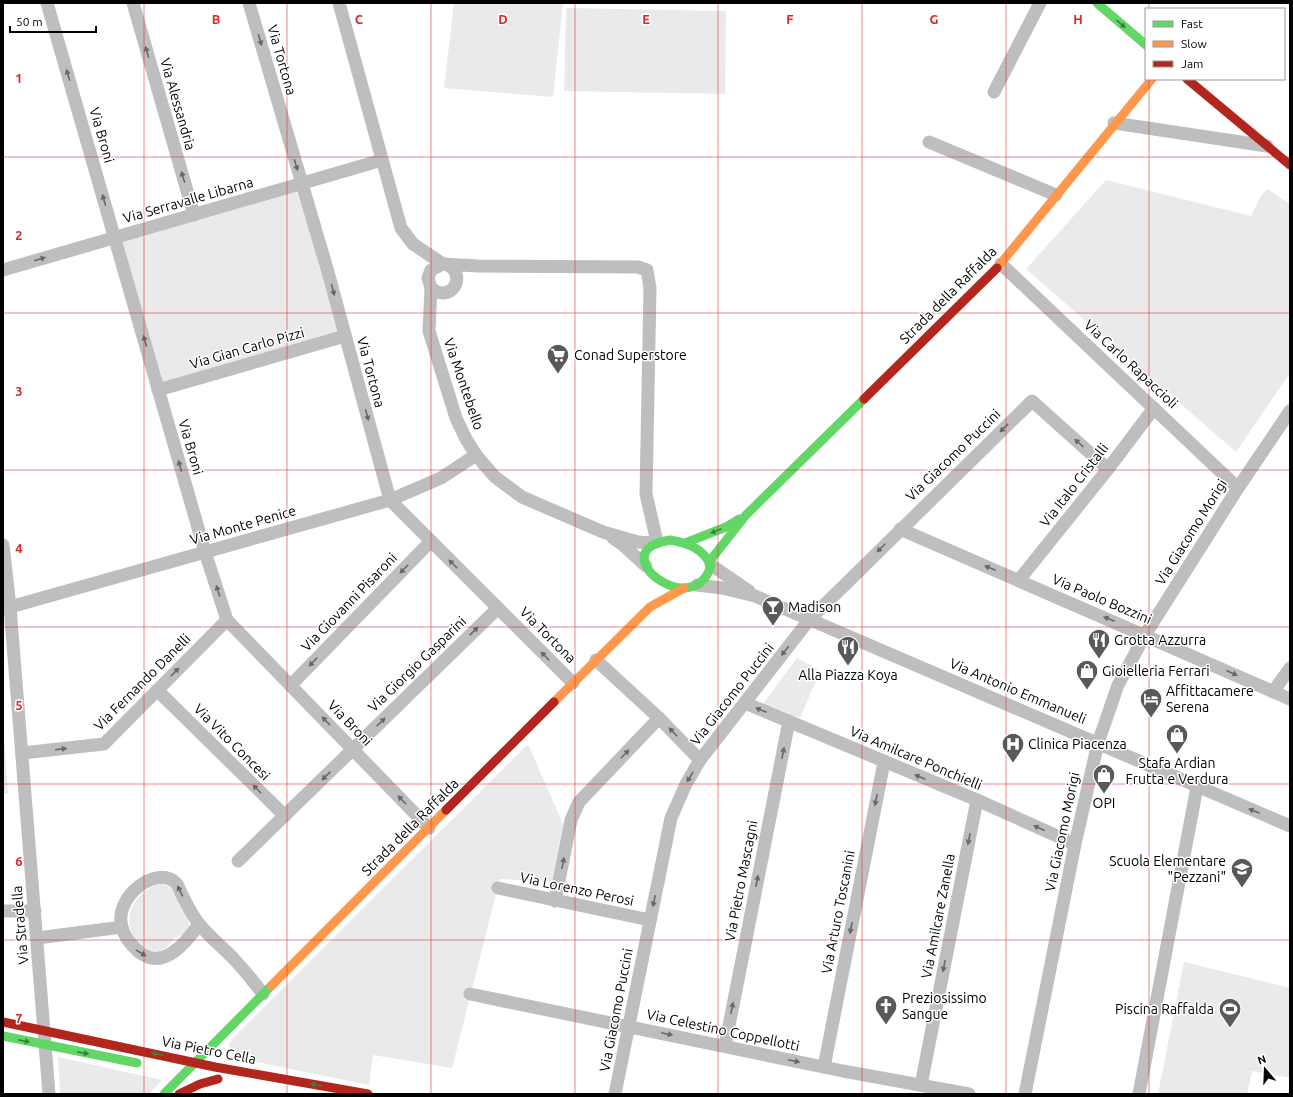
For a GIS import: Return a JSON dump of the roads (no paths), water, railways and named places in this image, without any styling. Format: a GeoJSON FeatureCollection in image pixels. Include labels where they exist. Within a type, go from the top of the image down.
{"type":"FeatureCollection","features":[{"type":"Feature","properties":{"kind":"street","name":"Via Broni"},"geometry":{"type":"LineString","coordinates":[[47,3],[205,552],[227,620],[429,828]]}},
{"type":"Feature","properties":{"kind":"street","name":"Via Alessandria"},"geometry":{"type":"LineString","coordinates":[[133,3],[194,215]]}},
{"type":"Feature","properties":{"kind":"street","name":"Via Tortona"},"geometry":{"type":"LineString","coordinates":[[249,3],[345,336],[390,500],[573,683]]}},
{"type":"Feature","properties":{"kind":"street"},"geometry":{"type":"LineString","coordinates":[[339,3],[401,228],[413,244],[429,274],[428,278],[431,288],[439,293],[453,289],[457,280],[478,266]]}},
{"type":"Feature","properties":{"kind":"street"},"geometry":{"type":"LineString","coordinates":[[994,92],[1040,3]]}},
{"type":"Feature","properties":{"kind":"street"},"geometry":{"type":"LineString","coordinates":[[1097,3],[1145,44]]}},
{"type":"Feature","properties":{"kind":"street","name":"Strada della Raffalda"},"geometry":{"type":"LineString","coordinates":[[164,1094],[650,607],[706,579],[710,563],[746,515],[1001,264],[1114,123],[1151,80]]}},
{"type":"Feature","properties":{"kind":"street"},"geometry":{"type":"LineString","coordinates":[[1188,80],[1290,165]]}},
{"type":"Feature","properties":{"kind":"street"},"geometry":{"type":"LineString","coordinates":[[1199,80],[1252,124],[1259,127]]}},
{"type":"Feature","properties":{"kind":"street"},"geometry":{"type":"LineString","coordinates":[[1114,123],[1267,146]]}},
{"type":"Feature","properties":{"kind":"street"},"geometry":{"type":"LineString","coordinates":[[928,142],[1056,195]]}},
{"type":"Feature","properties":{"kind":"street","name":"Via Serravalle Libarna"},"geometry":{"type":"LineString","coordinates":[[3,270],[382,160]]}},
{"type":"Feature","properties":{"kind":"street"},"geometry":{"type":"LineString","coordinates":[[413,244],[455,271],[457,280]]}},
{"type":"Feature","properties":{"kind":"street","name":"Via Carlo Rapaccioli"},"geometry":{"type":"LineString","coordinates":[[1001,264],[1238,488]]}},
{"type":"Feature","properties":{"kind":"street"},"geometry":{"type":"LineString","coordinates":[[429,274],[435,267],[446,265],[638,267],[647,270],[650,288],[646,494],[652,518],[655,542],[647,548],[644,555],[647,570],[653,585],[650,607]]}},
{"type":"Feature","properties":{"kind":"street","name":"Via Montebello"},"geometry":{"type":"LineString","coordinates":[[431,288],[429,331],[456,418],[476,455],[495,477],[522,497],[603,532],[638,542],[655,542]]}},
{"type":"Feature","properties":{"kind":"street"},"geometry":{"type":"LineString","coordinates":[[429,315],[446,292]]}},
{"type":"Feature","properties":{"kind":"street","name":"Via Gian Carlo Pizzi"},"geometry":{"type":"LineString","coordinates":[[158,390],[345,336]]}},
{"type":"Feature","properties":{"kind":"street","name":"Via Giacomo Puccini"},"geometry":{"type":"LineString","coordinates":[[615,1094],[671,818],[686,784],[700,760],[809,620],[1032,401],[1108,469]]}},
{"type":"Feature","properties":{"kind":"street","name":"Via Italo Cristalli"},"geometry":{"type":"LineString","coordinates":[[1019,580],[1108,469],[1154,408]]}},
{"type":"Feature","properties":{"kind":"street","name":"Via Giacomo Morigi"},"geometry":{"type":"LineString","coordinates":[[1026,1094],[1075,844],[1098,743],[1118,685],[1145,635],[1238,488],[1290,411]]}},
{"type":"Feature","properties":{"kind":"street","name":"Via Monte Penice"},"geometry":{"type":"LineString","coordinates":[[10,607],[390,500],[441,478],[476,455]]}},
{"type":"Feature","properties":{"kind":"street","name":"Strada della Raffalda"},"geometry":{"type":"LineString","coordinates":[[655,542],[680,541],[726,527],[746,515]]}},
{"type":"Feature","properties":{"kind":"street"},"geometry":{"type":"LineString","coordinates":[[652,518],[680,541],[698,548],[705,554],[710,563]]}},
{"type":"Feature","properties":{"kind":"street","name":"Via Paolo Bozzini"},"geometry":{"type":"LineString","coordinates":[[900,529],[1290,699]]}},
{"type":"Feature","properties":{"kind":"street","name":"Via Montebello"},"geometry":{"type":"LineString","coordinates":[[603,532],[623,545],[646,566]]}},
{"type":"Feature","properties":{"kind":"street","name":"Via Giovanni Pisaroni"},"geometry":{"type":"LineString","coordinates":[[291,685],[431,541]]}},
{"type":"Feature","properties":{"kind":"street","name":"Via Stradella"},"geometry":{"type":"LineString","coordinates":[[3,546],[10,607],[49,1094]]}},
{"type":"Feature","properties":{"kind":"street","name":"Via Antonio Emmanueli"},"geometry":{"type":"LineString","coordinates":[[710,563],[755,596]]}},
{"type":"Feature","properties":{"kind":"street"},"geometry":{"type":"LineString","coordinates":[[653,585],[666,585],[674,588],[691,587]]}},
{"type":"Feature","properties":{"kind":"street","name":"Via Antonio Emmanueli"},"geometry":{"type":"LineString","coordinates":[[691,587],[722,588],[755,596],[1290,826]]}},
{"type":"Feature","properties":{"kind":"street","name":"Via Giorgio Gasparini"},"geometry":{"type":"LineString","coordinates":[[238,861],[498,608]]}},
{"type":"Feature","properties":{"kind":"street","name":"Via Fernando Danelli"},"geometry":{"type":"LineString","coordinates":[[22,753],[104,744],[227,620]]}},
{"type":"Feature","properties":{"kind":"street"},"geometry":{"type":"LineString","coordinates":[[596,660],[659,718],[700,760]]}},
{"type":"Feature","properties":{"kind":"street"},"geometry":{"type":"LineString","coordinates":[[1273,692],[1290,668]]}},
{"type":"Feature","properties":{"kind":"street","name":"Via Vito Concesi"},"geometry":{"type":"LineString","coordinates":[[157,690],[285,816]]}},
{"type":"Feature","properties":{"kind":"street","name":"Via Amilcare Ponchielli"},"geometry":{"type":"LineString","coordinates":[[745,704],[977,800],[1075,844]]}},
{"type":"Feature","properties":{"kind":"street"},"geometry":{"type":"LineString","coordinates":[[556,901],[571,820],[579,802],[659,718]]}},
{"type":"Feature","properties":{"kind":"street","name":"Via Pietro Mascagni"},"geometry":{"type":"LineString","coordinates":[[725,1046],[789,721]]}},
{"type":"Feature","properties":{"kind":"street","name":"Via Arturo Toscanini"},"geometry":{"type":"LineString","coordinates":[[824,1068],[884,762]]}},
{"type":"Feature","properties":{"kind":"street"},"geometry":{"type":"LineString","coordinates":[[1139,1094],[1197,787]]}},
{"type":"Feature","properties":{"kind":"street","name":"Via Amilcare Zanella"},"geometry":{"type":"LineString","coordinates":[[921,1085],[977,800]]}},
{"type":"Feature","properties":{"kind":"street"},"geometry":{"type":"LineString","coordinates":[[199,924],[191,935],[174,952],[156,959],[143,955],[128,941],[122,928],[120,916],[122,906],[127,896],[135,888],[157,878],[166,878],[176,883],[199,924],[236,961],[264,994]]}},
{"type":"Feature","properties":{"kind":"street","name":"Via Lorenzo Perosi"},"geometry":{"type":"LineString","coordinates":[[498,888],[650,920]]}},
{"type":"Feature","properties":{"kind":"street"},"geometry":{"type":"LineString","coordinates":[[3,912],[35,911]]}},
{"type":"Feature","properties":{"kind":"street"},"geometry":{"type":"LineString","coordinates":[[37,938],[122,928]]}},
{"type":"Feature","properties":{"kind":"street","name":"Via Celestino Coppellotti"},"geometry":{"type":"LineString","coordinates":[[470,994],[725,1046],[824,1068],[969,1094]]}},
{"type":"Feature","properties":{"kind":"street"},"geometry":{"type":"LineString","coordinates":[[3,1022],[45,1038]]}},
{"type":"Feature","properties":{"kind":"street"},"geometry":{"type":"LineString","coordinates":[[223,1035],[223,1047]]}},
{"type":"Feature","properties":{"kind":"street"},"geometry":{"type":"LineString","coordinates":[[3,1036],[45,1038]]}},
{"type":"Feature","properties":{"kind":"street","name":"Via Pietro Cella"},"geometry":{"type":"LineString","coordinates":[[45,1038],[150,1066]]}},
{"type":"Feature","properties":{"kind":"street","name":"Via Pietro Cella"},"geometry":{"type":"LineString","coordinates":[[45,1038],[190,1067],[235,1070],[368,1094]]}},
{"type":"Feature","properties":{"kind":"street"},"geometry":{"type":"LineString","coordinates":[[226,1057],[235,1070]]}},
{"type":"Feature","properties":{"kind":"street","name":"Via Pietro Cella"},"geometry":{"type":"LineString","coordinates":[[171,1070],[190,1067],[222,1080],[200,1084],[179,1094]]}},
{"type":"Feature","properties":{"kind":"place","name":"Conad Superstore"},"geometry":{"type":"Point","coordinates":[558,374]}},
{"type":"Feature","properties":{"kind":"place","name":"Madison"},"geometry":{"type":"Point","coordinates":[773,626]}},
{"type":"Feature","properties":{"kind":"place","name":"Grotta Azzurra"},"geometry":{"type":"Point","coordinates":[1099,660]}},
{"type":"Feature","properties":{"kind":"place","name":"Alla Piazza Koya"},"geometry":{"type":"Point","coordinates":[848,666]}},
{"type":"Feature","properties":{"kind":"place","name":"Gioielleria Ferrari"},"geometry":{"type":"Point","coordinates":[1087,690]}},
{"type":"Feature","properties":{"kind":"place","name":"Affittacamere Serena"},"geometry":{"type":"Point","coordinates":[1151,718]}},
{"type":"Feature","properties":{"kind":"place","name":"Stafa Ardian Frutta e Verdura"},"geometry":{"type":"Point","coordinates":[1177,754]}},
{"type":"Feature","properties":{"kind":"place","name":"Clinica Piacenza"},"geometry":{"type":"Point","coordinates":[1013,764]}},
{"type":"Feature","properties":{"kind":"place","name":"OPI"},"geometry":{"type":"Point","coordinates":[1104,794]}},
{"type":"Feature","properties":{"kind":"place","name":"Scuola Elementare \"Pezzani\""},"geometry":{"type":"Point","coordinates":[1242,888]}},
{"type":"Feature","properties":{"kind":"place","name":"Preziosissimo Sangue"},"geometry":{"type":"Point","coordinates":[886,1026]}},
{"type":"Feature","properties":{"kind":"place","name":"Piscina Raffalda"},"geometry":{"type":"Point","coordinates":[1230,1028]}}]}
